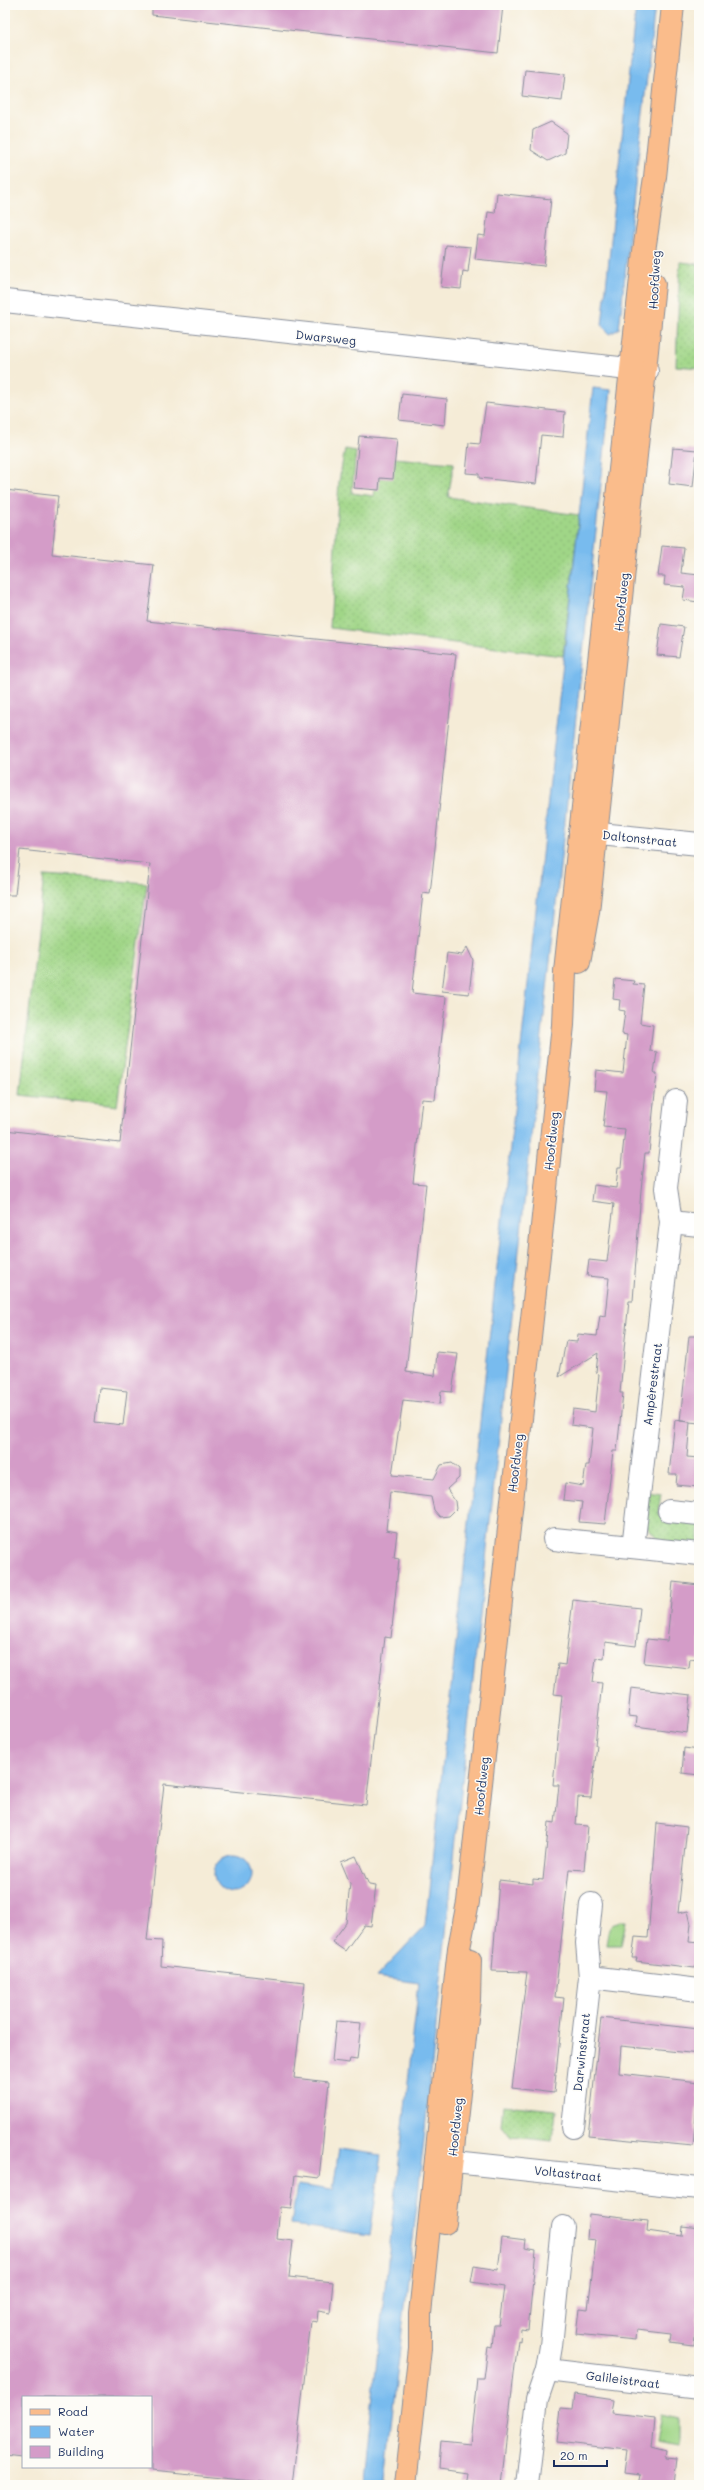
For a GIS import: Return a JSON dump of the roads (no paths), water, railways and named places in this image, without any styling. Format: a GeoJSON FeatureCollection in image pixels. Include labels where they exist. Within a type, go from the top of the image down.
{"type":"FeatureCollection","features":[{"type":"Feature","properties":{"kind":"main road","name":"Hoofdweg"},"geometry":{"type":"LineString","coordinates":[[405,2485],[420,2349],[420,2314],[444,2161],[459,1948],[468,1902],[563,1025],[565,971],[588,833],[639,370],[647,221],[655,177],[674,5]]}},
{"type":"Feature","properties":{"kind":"street","name":"Dwarsweg"},"geometry":{"type":"LineString","coordinates":[[5,301],[639,370]]}},
{"type":"Feature","properties":{"kind":"street","name":"Daltonstraat"},"geometry":{"type":"LineString","coordinates":[[588,833],[699,844]]}},
{"type":"Feature","properties":{"kind":"street","name":"Ampèrestraat"},"geometry":{"type":"LineString","coordinates":[[633,1547],[671,1222],[666,1188],[676,1101]]}},
{"type":"Feature","properties":{"kind":"street"},"geometry":{"type":"LineString","coordinates":[[671,1222],[699,1226]]}},
{"type":"Feature","properties":{"kind":"street"},"geometry":{"type":"LineString","coordinates":[[669,1511],[699,1514]]}},
{"type":"Feature","properties":{"kind":"street"},"geometry":{"type":"LineString","coordinates":[[554,1539],[699,1554]]}},
{"type":"Feature","properties":{"kind":"street","name":"Darwinstraat"},"geometry":{"type":"LineString","coordinates":[[573,2127],[590,1977],[587,1943],[591,1904]]}},
{"type":"Feature","properties":{"kind":"street"},"geometry":{"type":"LineString","coordinates":[[590,1977],[699,1990]]}},
{"type":"Feature","properties":{"kind":"street","name":"Voltastraat"},"geometry":{"type":"LineString","coordinates":[[444,2161],[699,2188]]}},
{"type":"Feature","properties":{"kind":"street"},"geometry":{"type":"LineString","coordinates":[[527,2485],[537,2399],[547,2370],[563,2227]]}},
{"type":"Feature","properties":{"kind":"street","name":"Galileistraat"},"geometry":{"type":"LineString","coordinates":[[547,2370],[699,2388]]}},
{"type":"Feature","properties":{"kind":"water"},"geometry":{"type":"Polygon","coordinates":[[[636,5],[655,5],[619,329],[610,334],[602,325],[636,5]]]}},
{"type":"Feature","properties":{"kind":"water"},"geometry":{"type":"Polygon","coordinates":[[[593,388],[611,390],[417,2204],[384,2485],[363,2485],[419,1983],[376,1977],[425,1926],[593,388]]]}},
{"type":"Feature","properties":{"kind":"water"},"geometry":{"type":"Polygon","coordinates":[[[229,1855],[237,1855],[247,1860],[251,1867],[251,1881],[247,1888],[237,1893],[229,1893],[219,1888],[217,1885],[214,1878],[214,1870],[219,1860],[222,1858],[229,1855]]]}},
{"type":"Feature","properties":{"kind":"water"},"geometry":{"type":"Polygon","coordinates":[[[339,2149],[382,2155],[370,2235],[291,2225],[297,2185],[333,2190],[339,2149]]]}}]}
